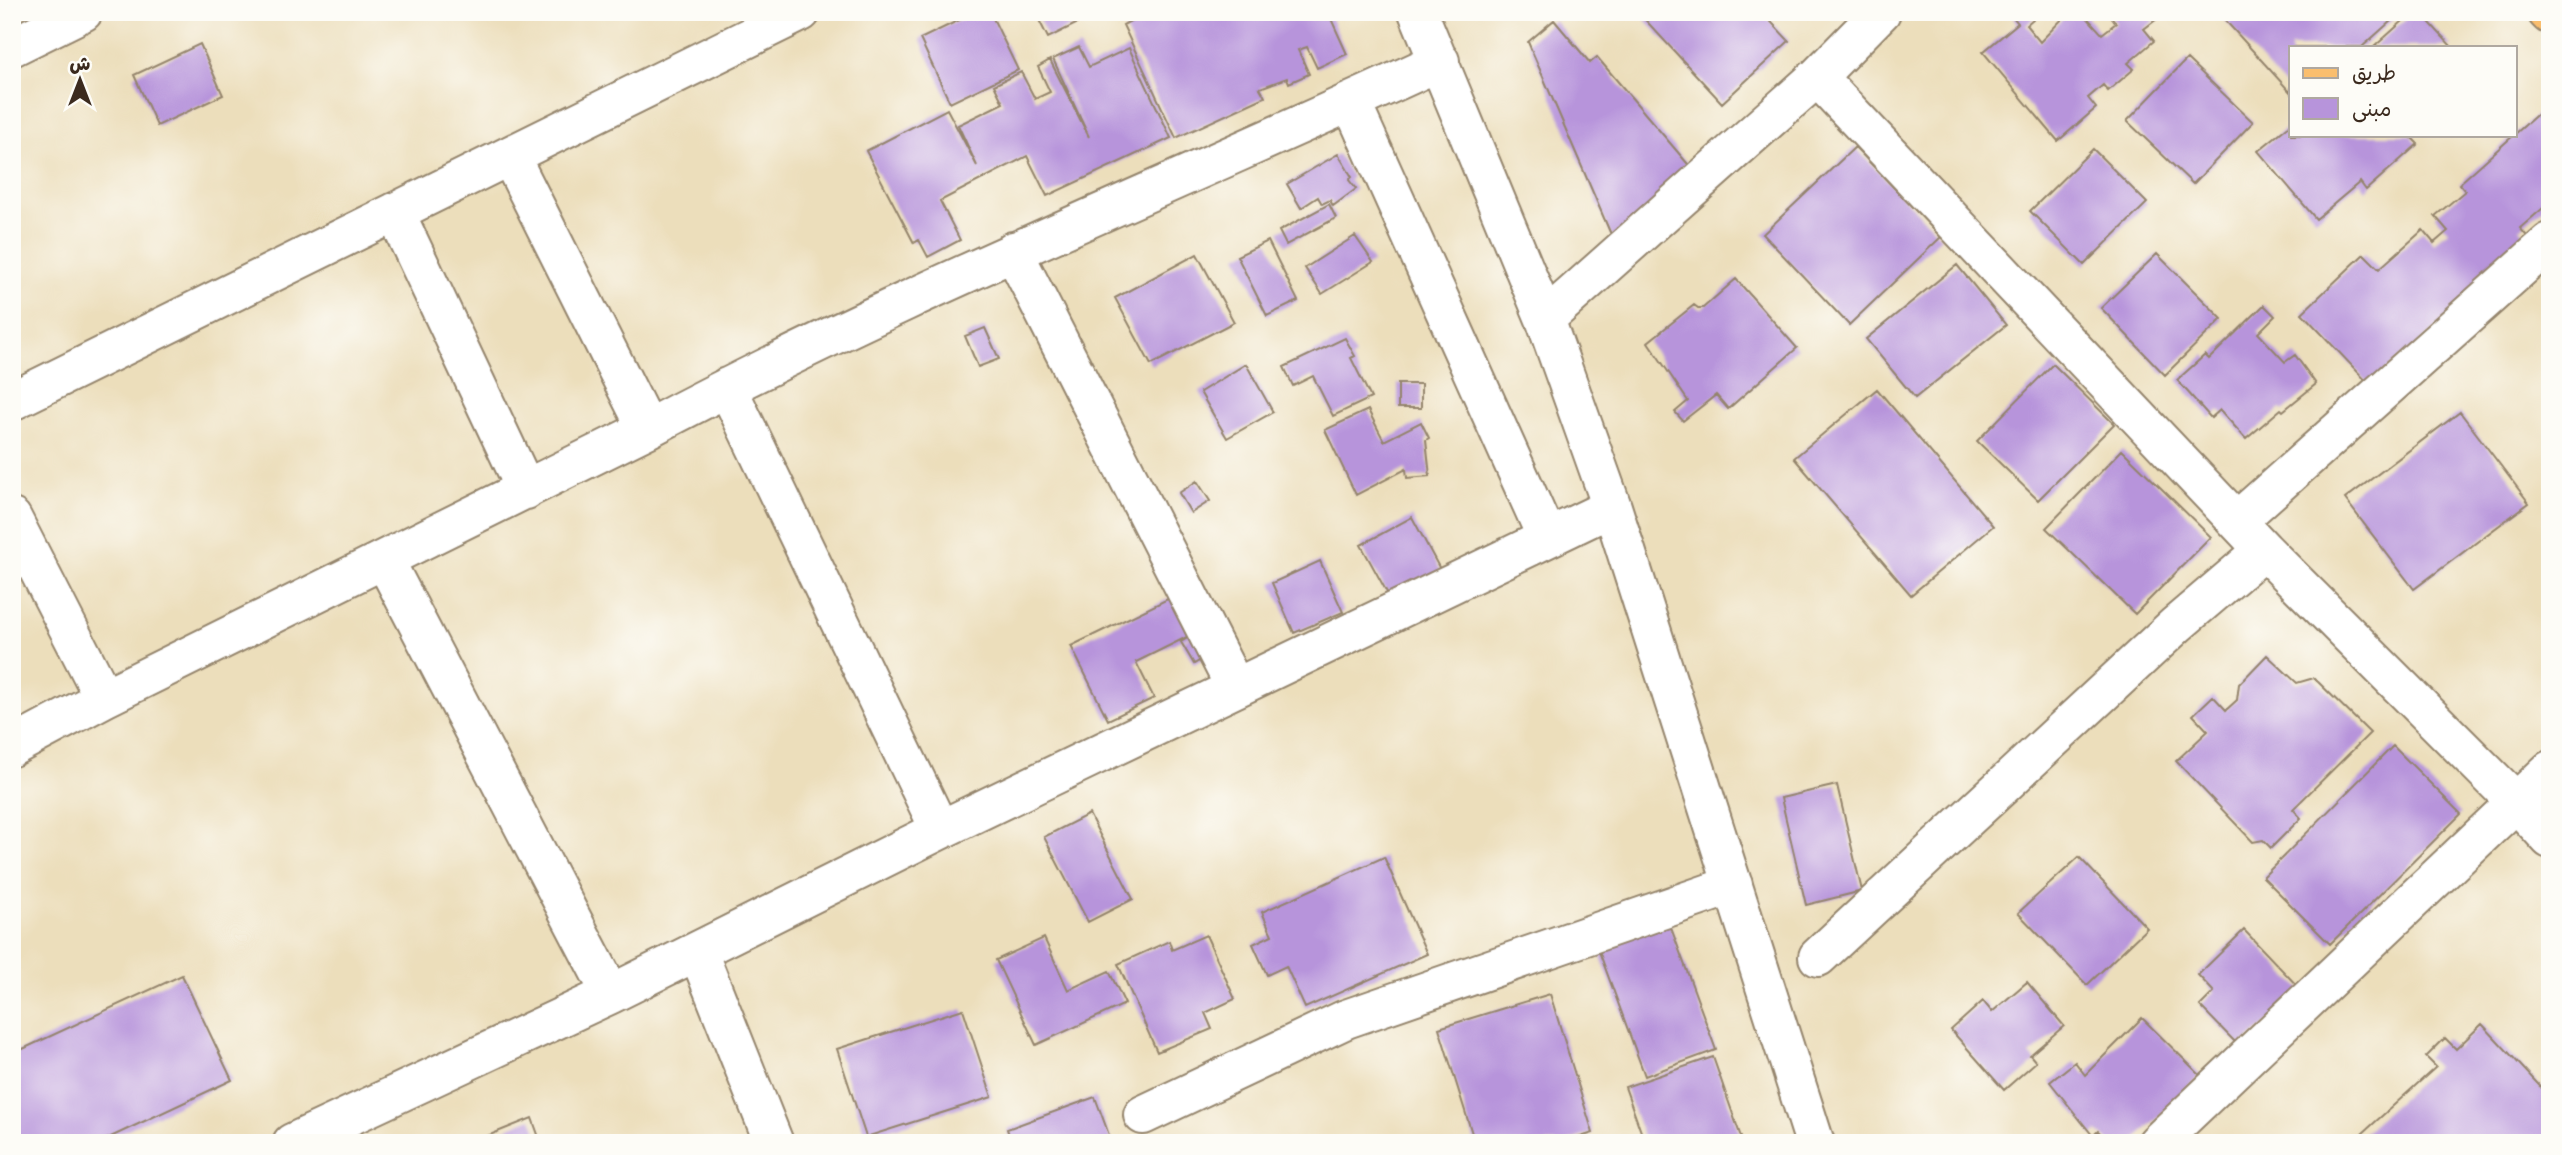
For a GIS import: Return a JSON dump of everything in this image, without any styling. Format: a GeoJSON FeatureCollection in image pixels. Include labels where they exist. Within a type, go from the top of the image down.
{"type":"FeatureCollection","features":[{"type":"Feature","properties":{"kind":"street"},"geometry":{"type":"LineString","coordinates":[[12,47],[83,12]]}},
{"type":"Feature","properties":{"kind":"street"},"geometry":{"type":"LineString","coordinates":[[12,401],[802,12]]}},
{"type":"Feature","properties":{"kind":"street"},"geometry":{"type":"LineString","coordinates":[[1418,12],[1545,319],[1612,507],[1815,1143]]}},
{"type":"Feature","properties":{"kind":"street"},"geometry":{"type":"LineString","coordinates":[[1545,319],[1817,77],[1881,12]]}},
{"type":"Feature","properties":{"kind":"street"},"geometry":{"type":"LineString","coordinates":[[12,747],[104,698],[385,561],[727,387],[1013,251],[1440,61]]}},
{"type":"Feature","properties":{"kind":"street"},"geometry":{"type":"LineString","coordinates":[[1817,77],[2264,550],[2550,839]]}},
{"type":"Feature","properties":{"kind":"street"},"geometry":{"type":"LineString","coordinates":[[1352,102],[1547,538]]}},
{"type":"Feature","properties":{"kind":"street"},"geometry":{"type":"LineString","coordinates":[[510,156],[647,429]]}},
{"type":"Feature","properties":{"kind":"street"},"geometry":{"type":"LineString","coordinates":[[395,212],[526,490]]}},
{"type":"Feature","properties":{"kind":"street"},"geometry":{"type":"LineString","coordinates":[[2238,520],[2550,242]]}},
{"type":"Feature","properties":{"kind":"street"},"geometry":{"type":"LineString","coordinates":[[1013,251],[1236,687]]}},
{"type":"Feature","properties":{"kind":"street"},"geometry":{"type":"LineString","coordinates":[[727,387],[940,830]]}},
{"type":"Feature","properties":{"kind":"street"},"geometry":{"type":"LineString","coordinates":[[312,1138],[698,952],[940,830],[1612,507]]}},
{"type":"Feature","properties":{"kind":"street"},"geometry":{"type":"LineString","coordinates":[[12,518],[104,698]]}},
{"type":"Feature","properties":{"kind":"street"},"geometry":{"type":"LineString","coordinates":[[1818,957],[2176,625],[2264,550]]}},
{"type":"Feature","properties":{"kind":"street"},"geometry":{"type":"LineString","coordinates":[[385,561],[611,994]]}},
{"type":"Feature","properties":{"kind":"street"},"geometry":{"type":"LineString","coordinates":[[2157,1143],[2550,770]]}},
{"type":"Feature","properties":{"kind":"street"},"geometry":{"type":"LineString","coordinates":[[1143,1115],[1346,1019],[1733,885]]}},
{"type":"Feature","properties":{"kind":"street"},"geometry":{"type":"LineString","coordinates":[[698,952],[774,1143]]}},
{"type":"Feature","properties":{"kind":"building"},"geometry":{"type":"Polygon","coordinates":[[[976,12],[990,12],[1018,70],[950,103],[920,39],[976,12]]]}},
{"type":"Feature","properties":{"kind":"building"},"geometry":{"type":"Polygon","coordinates":[[[1035,12],[1100,12],[1048,38],[1035,12]]]}},
{"type":"Feature","properties":{"kind":"building"},"geometry":{"type":"Polygon","coordinates":[[[1147,12],[1328,12],[1347,54],[1317,68],[1307,47],[1298,50],[1309,74],[1289,83],[1287,78],[1260,88],[1265,97],[1176,138],[1123,25],[1147,12]]]}},
{"type":"Feature","properties":{"kind":"building"},"geometry":{"type":"Polygon","coordinates":[[[1638,12],[1762,12],[1789,41],[1722,103],[1638,12]]]}},
{"type":"Feature","properties":{"kind":"building"},"geometry":{"type":"Polygon","coordinates":[[[2009,12],[2041,12],[2026,25],[2040,42],[2069,12],[2082,12],[2102,34],[2116,23],[2108,12],[2166,12],[2144,29],[2154,41],[2128,63],[2134,69],[2108,91],[2103,85],[2088,98],[2096,108],[2058,141],[1983,52],[2018,23],[2009,12]]]}},
{"type":"Feature","properties":{"kind":"building"},"geometry":{"type":"Polygon","coordinates":[[[2231,12],[2401,12],[2363,46],[2289,46],[2289,91],[2224,19],[2231,12]]]}},
{"type":"Feature","properties":{"kind":"building"},"geometry":{"type":"Polygon","coordinates":[[[2413,12],[2420,12],[2451,46],[2375,46],[2413,12]]]}},
{"type":"Feature","properties":{"kind":"building"},"geometry":{"type":"Polygon","coordinates":[[[1554,20],[1590,63],[1597,57],[1698,176],[1616,246],[1528,42],[1554,20]]]}},
{"type":"Feature","properties":{"kind":"building"},"geometry":{"type":"Polygon","coordinates":[[[200,44],[223,95],[157,126],[134,75],[200,44]]]}},
{"type":"Feature","properties":{"kind":"building"},"geometry":{"type":"Polygon","coordinates":[[[1079,47],[1089,67],[1129,48],[1171,138],[1047,196],[1027,156],[940,201],[960,240],[928,257],[919,240],[914,243],[866,151],[947,109],[977,166],[958,125],[1003,103],[994,85],[1021,72],[1035,99],[1050,92],[1038,67],[1050,60],[1089,137],[1053,59],[1079,47]]]}},
{"type":"Feature","properties":{"kind":"building"},"geometry":{"type":"Polygon","coordinates":[[[2187,59],[2253,122],[2193,184],[2127,121],[2187,59]]]}},
{"type":"Feature","properties":{"kind":"building"},"geometry":{"type":"Polygon","coordinates":[[[2542,110],[2550,119],[2550,202],[2520,228],[2537,248],[2369,384],[2302,313],[2364,254],[2379,269],[2423,230],[2434,243],[2448,231],[2435,216],[2465,191],[2459,184],[2516,136],[2542,110]]]}},
{"type":"Feature","properties":{"kind":"building"},"geometry":{"type":"Polygon","coordinates":[[[2289,126],[2289,136],[2415,136],[2412,138],[2418,144],[2366,190],[2360,182],[2316,219],[2258,151],[2289,126]]]}},
{"type":"Feature","properties":{"kind":"building"},"geometry":{"type":"Polygon","coordinates":[[[1855,147],[1941,237],[1849,325],[1763,234],[1855,147]]]}},
{"type":"Feature","properties":{"kind":"building"},"geometry":{"type":"Polygon","coordinates":[[[2093,149],[2147,203],[2084,265],[2030,211],[2093,149]]]}},
{"type":"Feature","properties":{"kind":"building"},"geometry":{"type":"Polygon","coordinates":[[[1338,154],[1352,177],[1349,180],[1356,189],[1333,206],[1330,200],[1322,204],[1318,197],[1301,208],[1287,184],[1338,154]]]}},
{"type":"Feature","properties":{"kind":"building"},"geometry":{"type":"Polygon","coordinates":[[[1329,204],[1336,218],[1286,245],[1279,231],[1329,204]]]}},
{"type":"Feature","properties":{"kind":"building"},"geometry":{"type":"Polygon","coordinates":[[[1355,236],[1373,262],[1322,294],[1305,268],[1355,236]]]}},
{"type":"Feature","properties":{"kind":"building"},"geometry":{"type":"Polygon","coordinates":[[[1268,241],[1298,301],[1267,316],[1237,256],[1268,241]]]}},
{"type":"Feature","properties":{"kind":"building"},"geometry":{"type":"Polygon","coordinates":[[[1197,254],[1234,322],[1151,365],[1115,298],[1197,254]]]}},
{"type":"Feature","properties":{"kind":"building"},"geometry":{"type":"Polygon","coordinates":[[[2157,254],[2222,319],[2165,375],[2101,308],[2157,254]]]}},
{"type":"Feature","properties":{"kind":"building"},"geometry":{"type":"Polygon","coordinates":[[[1957,265],[2006,325],[1915,398],[1866,339],[1957,265]]]}},
{"type":"Feature","properties":{"kind":"building"},"geometry":{"type":"Polygon","coordinates":[[[1736,279],[1797,348],[1728,409],[1716,395],[1683,421],[1675,412],[1688,401],[1648,342],[1694,305],[1703,308],[1736,279]]]}},
{"type":"Feature","properties":{"kind":"building"},"geometry":{"type":"Polygon","coordinates":[[[2264,305],[2275,316],[2258,333],[2285,362],[2295,355],[2316,384],[2246,439],[2220,410],[2211,418],[2177,380],[2205,355],[2209,359],[2264,305]]]}},
{"type":"Feature","properties":{"kind":"building"},"geometry":{"type":"Polygon","coordinates":[[[985,328],[999,359],[978,367],[965,336],[985,328]]]}},
{"type":"Feature","properties":{"kind":"building"},"geometry":{"type":"Polygon","coordinates":[[[1345,338],[1355,356],[1351,358],[1371,398],[1333,416],[1313,376],[1293,386],[1284,367],[1345,338]]]}},
{"type":"Feature","properties":{"kind":"building"},"geometry":{"type":"Polygon","coordinates":[[[1246,364],[1273,412],[1227,438],[1200,392],[1246,364]]]}},
{"type":"Feature","properties":{"kind":"building"},"geometry":{"type":"Polygon","coordinates":[[[2053,364],[2114,424],[2038,500],[1977,441],[2053,364]]]}},
{"type":"Feature","properties":{"kind":"building"},"geometry":{"type":"Polygon","coordinates":[[[1398,384],[1421,384],[1421,408],[1398,408],[1398,384]]]}},
{"type":"Feature","properties":{"kind":"building"},"geometry":{"type":"Polygon","coordinates":[[[1877,389],[1993,526],[1911,595],[1794,458],[1877,389]]]}},
{"type":"Feature","properties":{"kind":"building"},"geometry":{"type":"Polygon","coordinates":[[[1368,410],[1384,441],[1421,422],[1429,438],[1426,440],[1430,476],[1407,478],[1406,469],[1356,495],[1325,430],[1368,410]]]}},
{"type":"Feature","properties":{"kind":"building"},"geometry":{"type":"Polygon","coordinates":[[[2460,412],[2529,503],[2414,589],[2345,499],[2460,412]]]}},
{"type":"Feature","properties":{"kind":"building"},"geometry":{"type":"Polygon","coordinates":[[[2122,450],[2211,537],[2135,614],[2046,528],[2122,450]]]}},
{"type":"Feature","properties":{"kind":"building"},"geometry":{"type":"Polygon","coordinates":[[[1197,481],[1210,501],[1191,513],[1179,493],[1197,481]]]}},
{"type":"Feature","properties":{"kind":"building"},"geometry":{"type":"Polygon","coordinates":[[[1412,517],[1441,571],[1390,598],[1361,545],[1412,517]]]}},
{"type":"Feature","properties":{"kind":"building"},"geometry":{"type":"Polygon","coordinates":[[[1320,561],[1343,612],[1294,633],[1272,583],[1320,561]]]}},
{"type":"Feature","properties":{"kind":"building"},"geometry":{"type":"Polygon","coordinates":[[[1180,593],[1199,631],[1136,662],[1154,698],[1108,720],[1071,646],[1180,593]]]}},
{"type":"Feature","properties":{"kind":"building"},"geometry":{"type":"Polygon","coordinates":[[[1196,633],[1209,655],[1194,664],[1181,642],[1196,633]]]}},
{"type":"Feature","properties":{"kind":"building"},"geometry":{"type":"Polygon","coordinates":[[[2267,655],[2297,683],[2314,678],[2370,733],[2293,809],[2301,818],[2271,848],[2263,840],[2253,842],[2176,761],[2208,731],[2193,715],[2213,696],[2226,710],[2237,700],[2239,684],[2267,655]]]}},
{"type":"Feature","properties":{"kind":"building"},"geometry":{"type":"Polygon","coordinates":[[[2393,746],[2461,814],[2330,944],[2263,877],[2393,746]]]}},
{"type":"Feature","properties":{"kind":"building"},"geometry":{"type":"Polygon","coordinates":[[[1837,785],[1862,891],[1806,905],[1781,798],[1837,785]]]}},
{"type":"Feature","properties":{"kind":"building"},"geometry":{"type":"Polygon","coordinates":[[[1089,814],[1133,899],[1088,922],[1044,837],[1089,814]]]}},
{"type":"Feature","properties":{"kind":"building"},"geometry":{"type":"Polygon","coordinates":[[[1384,857],[1427,954],[1305,1008],[1286,966],[1267,975],[1253,944],[1272,935],[1262,912],[1384,857]]]}},
{"type":"Feature","properties":{"kind":"building"},"geometry":{"type":"Polygon","coordinates":[[[2079,857],[2147,928],[2087,985],[2018,913],[2079,857]]]}},
{"type":"Feature","properties":{"kind":"building"},"geometry":{"type":"Polygon","coordinates":[[[1667,917],[1716,1050],[1645,1076],[1596,943],[1667,917]]]}},
{"type":"Feature","properties":{"kind":"building"},"geometry":{"type":"Polygon","coordinates":[[[2244,930],[2303,992],[2240,1047],[2200,1006],[2214,992],[2198,975],[2244,930]]]}},
{"type":"Feature","properties":{"kind":"building"},"geometry":{"type":"Polygon","coordinates":[[[1206,935],[1235,999],[1205,1013],[1212,1029],[1157,1052],[1118,964],[1169,941],[1172,950],[1206,935]]]}},
{"type":"Feature","properties":{"kind":"building"},"geometry":{"type":"Polygon","coordinates":[[[1044,938],[1068,990],[1109,971],[1125,1004],[1036,1045],[996,960],[1044,938]]]}},
{"type":"Feature","properties":{"kind":"building"},"geometry":{"type":"Polygon","coordinates":[[[182,975],[232,1080],[98,1143],[12,1143],[12,1054],[182,975]]]}},
{"type":"Feature","properties":{"kind":"building"},"geometry":{"type":"Polygon","coordinates":[[[2027,982],[2064,1026],[2030,1055],[2036,1062],[2004,1090],[1951,1030],[1983,1001],[1992,1012],[2027,982]]]}},
{"type":"Feature","properties":{"kind":"building"},"geometry":{"type":"Polygon","coordinates":[[[1550,994],[1593,1133],[1562,1143],[1475,1143],[1439,1028],[1550,994]]]}},
{"type":"Feature","properties":{"kind":"building"},"geometry":{"type":"Polygon","coordinates":[[[963,1009],[992,1097],[866,1137],[837,1049],[963,1009]]]}},
{"type":"Feature","properties":{"kind":"building"},"geometry":{"type":"Polygon","coordinates":[[[2142,1018],[2200,1075],[2132,1143],[2110,1143],[2098,1131],[2093,1136],[2050,1082],[2075,1062],[2085,1075],[2142,1018]]]}},
{"type":"Feature","properties":{"kind":"building"},"geometry":{"type":"Polygon","coordinates":[[[2482,1024],[2550,1097],[2550,1143],[2352,1143],[2436,1067],[2426,1057],[2445,1038],[2456,1049],[2482,1024]]]}},
{"type":"Feature","properties":{"kind":"building"},"geometry":{"type":"Polygon","coordinates":[[[1713,1057],[1743,1143],[1645,1143],[1625,1087],[1713,1057]]]}},
{"type":"Feature","properties":{"kind":"building"},"geometry":{"type":"Polygon","coordinates":[[[1095,1097],[1112,1143],[1012,1143],[1007,1129],[1095,1097]]]}},
{"type":"Feature","properties":{"kind":"building"},"geometry":{"type":"Polygon","coordinates":[[[532,1118],[541,1143],[470,1143],[532,1118]]]}}]}
